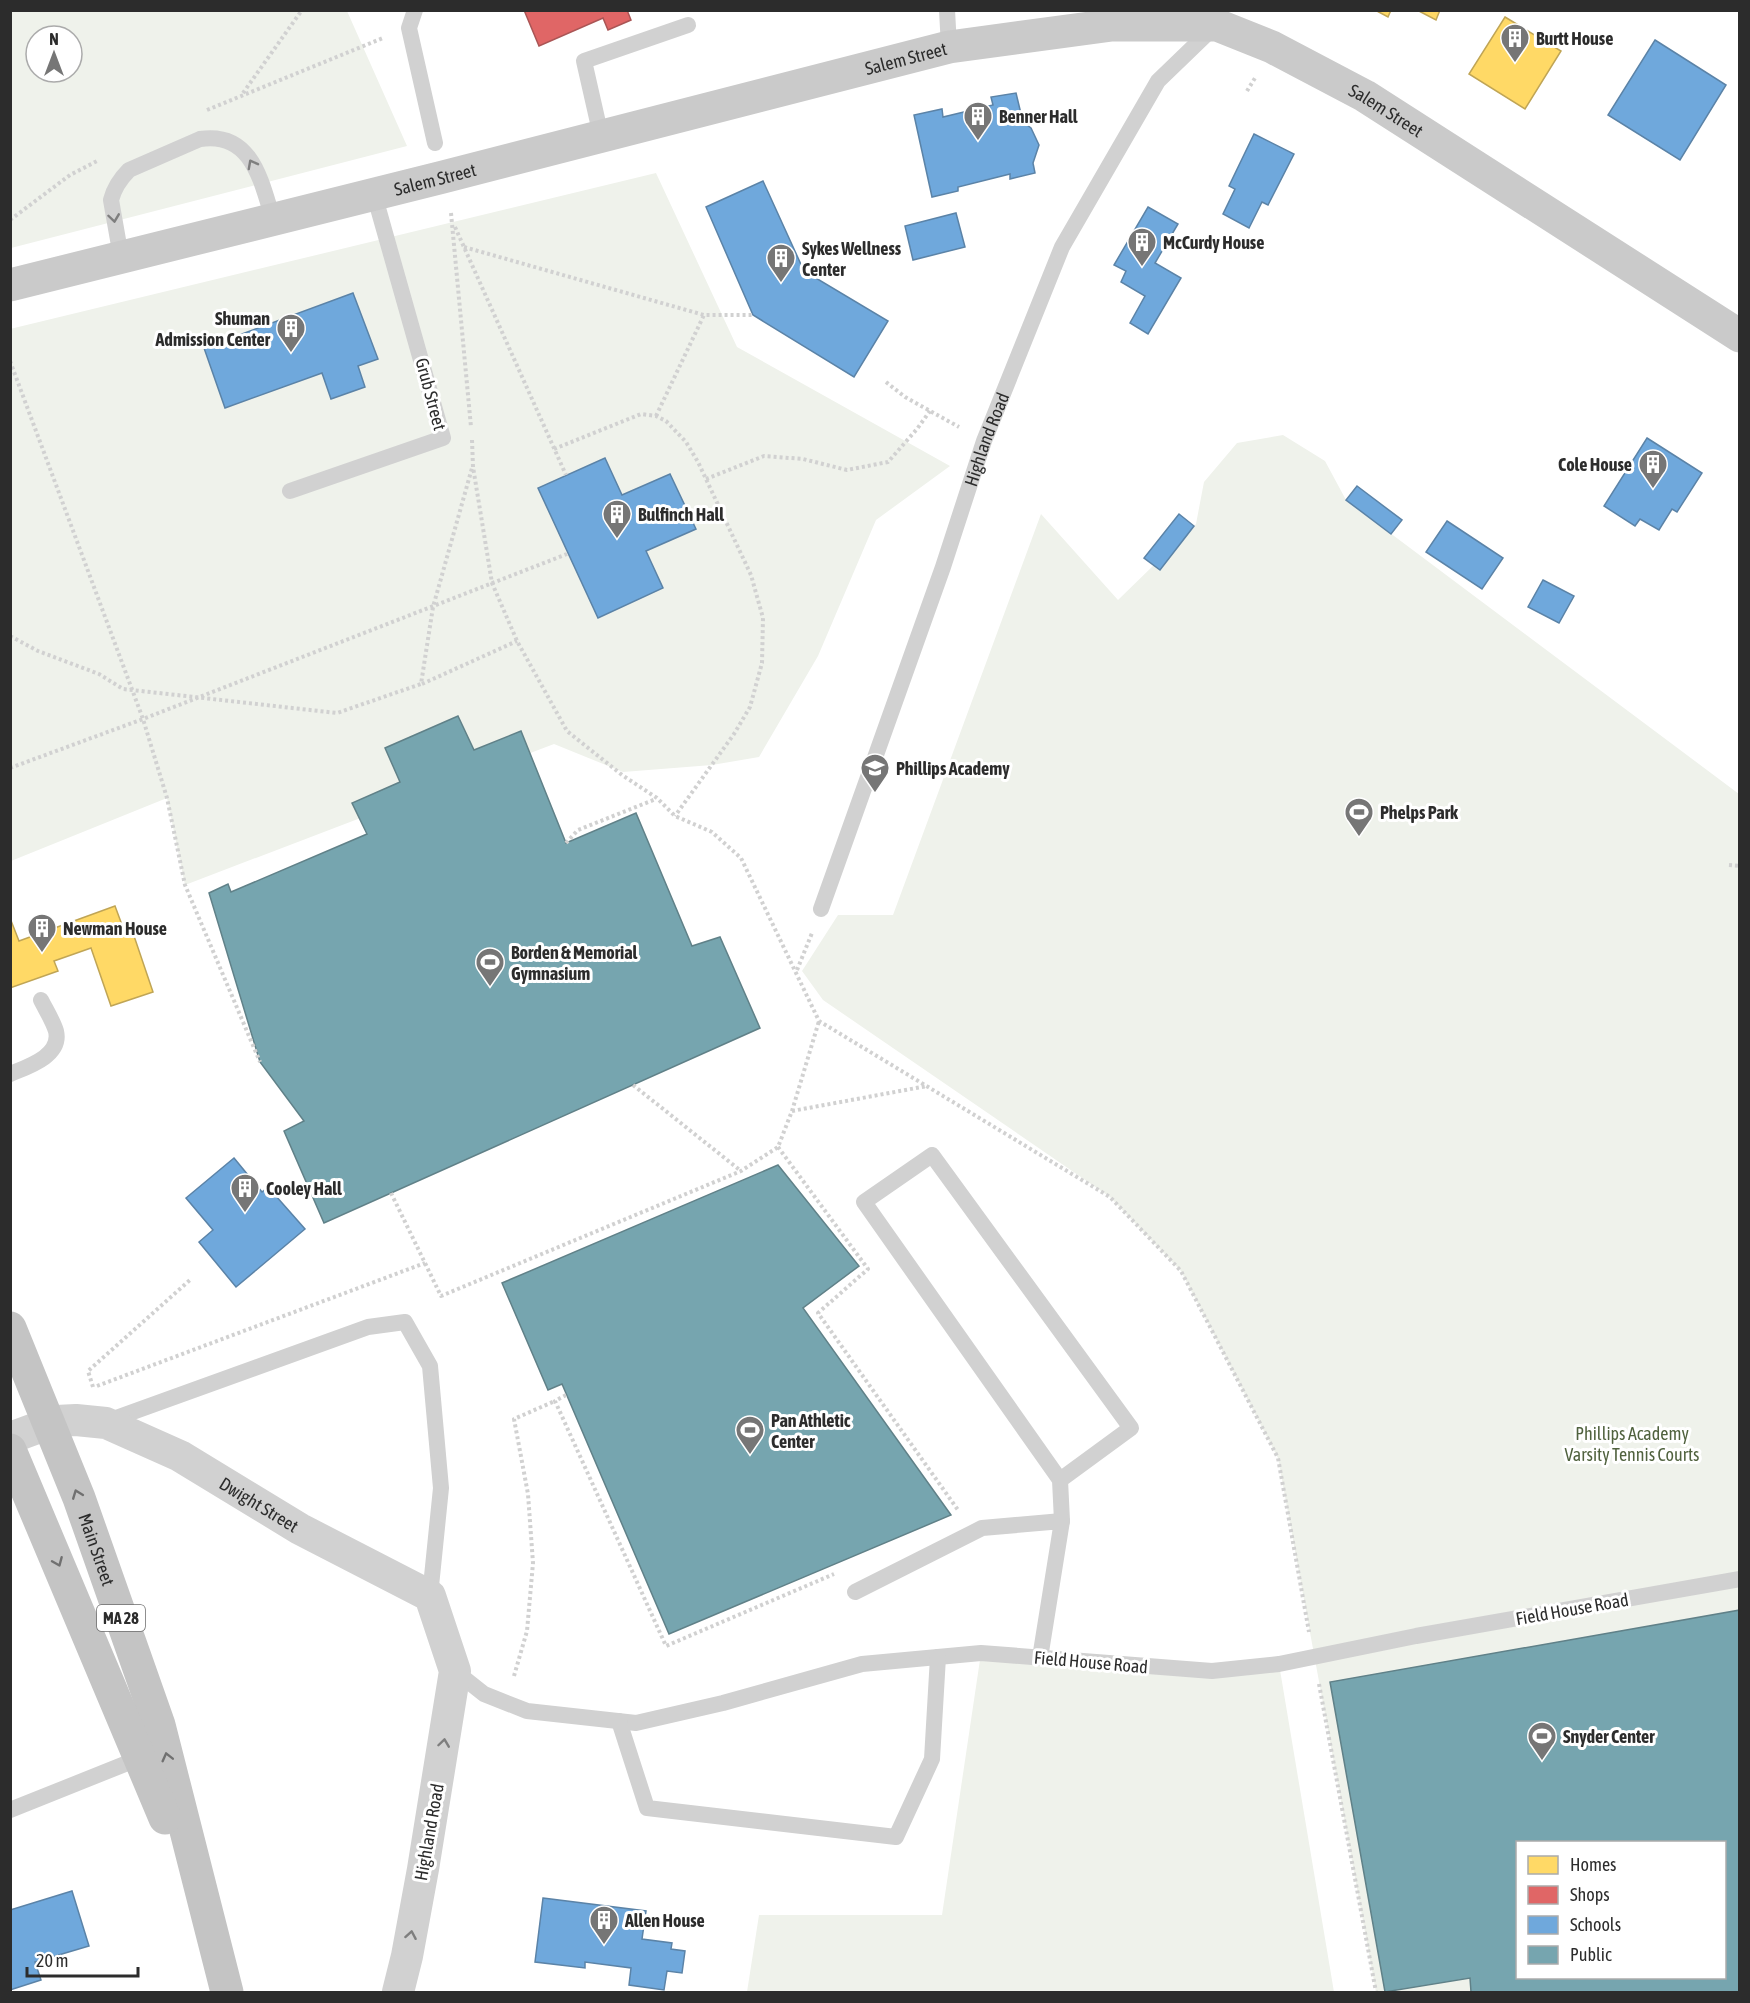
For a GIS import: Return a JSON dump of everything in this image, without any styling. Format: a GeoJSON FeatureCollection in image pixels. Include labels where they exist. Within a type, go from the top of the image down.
{"type":"FeatureCollection","features":[{"type":"Feature","properties":{"kind":"main road","name":"Main Street"},"geometry":{"type":"LineString","coordinates":[[10,1328],[78,1498],[159,1725],[227,1992]]}},
{"type":"Feature","properties":{"kind":"main road","name":"Main Street"},"geometry":{"type":"LineString","coordinates":[[10,1450],[207,1916]]}},
{"type":"Feature","properties":{"kind":"street","name":"Salem Street"},"geometry":{"type":"LineString","coordinates":[[10,285],[949,47],[1113,25],[1223,18],[1272,47],[1365,96],[1740,336]]}},
{"type":"Feature","properties":{"kind":"street","name":"Dwight Street"},"geometry":{"type":"LineString","coordinates":[[10,1438],[49,1423],[76,1420],[104,1422],[180,1456],[300,1529],[430,1596]]}},
{"type":"Feature","properties":{"kind":"street"},"geometry":{"type":"LineString","coordinates":[[430,1596],[455,1671]]}},
{"type":"Feature","properties":{"kind":"street","name":"Highland Road"},"geometry":{"type":"LineString","coordinates":[[398,1992],[407,1956],[455,1671]]}},
{"type":"Feature","properties":{"kind":"lane"},"geometry":{"type":"LineString","coordinates":[[415,10],[409,28],[435,143]]}},
{"type":"Feature","properties":{"kind":"lane"},"geometry":{"type":"LineString","coordinates":[[947,10],[949,47]]}},
{"type":"Feature","properties":{"kind":"lane","name":"Highland Road"},"geometry":{"type":"LineString","coordinates":[[821,909],[943,567],[984,441],[1062,247],[1158,81],[1223,18]]}},
{"type":"Feature","properties":{"kind":"lane"},"geometry":{"type":"LineString","coordinates":[[601,136],[584,61],[688,25]]}},
{"type":"Feature","properties":{"kind":"lane"},"geometry":{"type":"LineString","coordinates":[[121,257],[111,200],[118,183],[129,170],[200,140],[223,139],[236,145],[248,155],[262,184],[273,219]]}},
{"type":"Feature","properties":{"kind":"lane","name":"Grub Street"},"geometry":{"type":"LineString","coordinates":[[290,491],[444,438],[374,194]]}},
{"type":"Feature","properties":{"kind":"lane"},"geometry":{"type":"LineString","coordinates":[[10,1074],[41,1062],[53,1047],[57,1033],[41,1000]]}},
{"type":"Feature","properties":{"kind":"lane"},"geometry":{"type":"LineString","coordinates":[[1040,1658],[1062,1521],[1060,1480],[864,1202],[932,1155],[1131,1428],[1060,1480]]}},
{"type":"Feature","properties":{"kind":"lane"},"geometry":{"type":"LineString","coordinates":[[104,1422],[368,1327],[405,1322],[430,1366],[441,1488],[430,1596]]}},
{"type":"Feature","properties":{"kind":"lane"},"geometry":{"type":"LineString","coordinates":[[855,1592],[982,1528],[1062,1521]]}},
{"type":"Feature","properties":{"kind":"lane","name":"Field House Road"},"geometry":{"type":"LineString","coordinates":[[455,1671],[484,1694],[527,1711],[636,1722],[723,1703],[862,1664],[981,1653],[1212,1671],[1279,1664],[1416,1636],[1740,1579]]}},
{"type":"Feature","properties":{"kind":"lane"},"geometry":{"type":"LineString","coordinates":[[619,1721],[647,1808],[896,1837],[932,1759],[938,1657]]}},
{"type":"Feature","properties":{"kind":"lane"},"geometry":{"type":"LineString","coordinates":[[10,1810],[140,1758]]}},
{"type":"Feature","properties":{"kind":"path"},"geometry":{"type":"LineString","coordinates":[[243,94],[302,10]]}},
{"type":"Feature","properties":{"kind":"path"},"geometry":{"type":"LineString","coordinates":[[1247,91],[1255,78]]}},
{"type":"Feature","properties":{"kind":"path"},"geometry":{"type":"LineString","coordinates":[[421,684],[433,607],[474,458],[451,213]]}},
{"type":"Feature","properties":{"kind":"path"},"geometry":{"type":"LineString","coordinates":[[453,223],[566,475]]}},
{"type":"Feature","properties":{"kind":"path"},"geometry":{"type":"LineString","coordinates":[[464,247],[704,315],[753,315]]}},
{"type":"Feature","properties":{"kind":"path"},"geometry":{"type":"LineString","coordinates":[[656,416],[704,315]]}},
{"type":"Feature","properties":{"kind":"path"},"geometry":{"type":"LineString","coordinates":[[10,361],[143,719],[167,798],[185,885],[260,1062]]}},
{"type":"Feature","properties":{"kind":"path"},"geometry":{"type":"LineString","coordinates":[[886,382],[904,397],[984,441]]}},
{"type":"Feature","properties":{"kind":"path"},"geometry":{"type":"LineString","coordinates":[[706,479],[764,456],[804,459],[847,471],[888,462],[930,411]]}},
{"type":"Feature","properties":{"kind":"path"},"geometry":{"type":"LineString","coordinates":[[554,449],[641,414],[656,416],[666,421],[686,442],[751,575],[763,618],[762,663],[750,707],[734,734],[675,816]]}},
{"type":"Feature","properties":{"kind":"path"},"geometry":{"type":"LineString","coordinates":[[473,467],[492,583],[517,641],[567,731],[622,775],[657,798],[675,816],[712,832],[741,858],[819,1021],[1110,1197],[1181,1271],[1278,1458],[1376,1992]]}},
{"type":"Feature","properties":{"kind":"path"},"geometry":{"type":"LineString","coordinates":[[10,768],[143,719],[567,554]]}},
{"type":"Feature","properties":{"kind":"path"},"geometry":{"type":"LineString","coordinates":[[10,636],[38,651],[99,674],[123,689],[338,713],[421,684],[517,641]]}},
{"type":"Feature","properties":{"kind":"path"},"geometry":{"type":"LineString","coordinates":[[566,843],[578,831],[657,798]]}},
{"type":"Feature","properties":{"kind":"path"},"geometry":{"type":"LineString","coordinates":[[1729,865],[1740,866]]}},
{"type":"Feature","properties":{"kind":"path"},"geometry":{"type":"LineString","coordinates":[[797,971],[821,909]]}},
{"type":"Feature","properties":{"kind":"path"},"geometry":{"type":"LineString","coordinates":[[391,1193],[441,1296],[741,1171],[778,1147],[792,1111],[819,1021]]}},
{"type":"Feature","properties":{"kind":"path"},"geometry":{"type":"LineString","coordinates":[[633,1085],[741,1171]]}},
{"type":"Feature","properties":{"kind":"path"},"geometry":{"type":"LineString","coordinates":[[792,1111],[927,1086]]}},
{"type":"Feature","properties":{"kind":"path"},"geometry":{"type":"LineString","coordinates":[[778,1147],[868,1269],[818,1312],[964,1518]]}},
{"type":"Feature","properties":{"kind":"path"},"geometry":{"type":"LineString","coordinates":[[93,1387],[425,1263]]}},
{"type":"Feature","properties":{"kind":"path"},"geometry":{"type":"LineString","coordinates":[[88,1371],[190,1280]]}},
{"type":"Feature","properties":{"kind":"path"},"geometry":{"type":"LineString","coordinates":[[506,1703],[527,1631],[533,1563],[528,1494],[514,1419],[566,1395]]}},
{"type":"Feature","properties":{"kind":"path"},"geometry":{"type":"LineString","coordinates":[[555,1401],[666,1646],[842,1570]]}},
{"type":"Feature","properties":{"kind":"green space"},"geometry":{"type":"Polygon","coordinates":[[[11,11],[347,11],[407,146],[11,248],[11,11]]]}},
{"type":"Feature","properties":{"kind":"green space"},"geometry":{"type":"Polygon","coordinates":[[[656,173],[737,347],[950,466],[876,520],[818,656],[759,757],[712,765],[623,772],[554,744],[185,885],[167,798],[11,861],[10,329],[656,173]]]}},
{"type":"Feature","properties":{"kind":"green space","name":"Phillips Academy Varsity Tennis Courts"},"geometry":{"type":"Polygon","coordinates":[[[1283,435],[1325,461],[1346,500],[1739,794],[1739,1992],[1376,1992],[1278,1458],[1181,1271],[1110,1197],[823,1000],[802,971],[838,915],[893,915],[1041,514],[1118,600],[1196,524],[1204,482],[1237,443],[1283,435]]]}},
{"type":"Feature","properties":{"kind":"green space"},"geometry":{"type":"Polygon","coordinates":[[[981,1653],[1099,1663],[1279,1664],[1334,1992],[747,1992],[759,1915],[942,1915],[981,1653]]]}},
{"type":"Feature","properties":{"kind":"building: Homes"},"geometry":{"type":"Polygon","coordinates":[[[1375,10],[1391,10],[1388,17],[1375,10]]]}},
{"type":"Feature","properties":{"kind":"building: Homes"},"geometry":{"type":"Polygon","coordinates":[[[1417,10],[1440,10],[1436,20],[1417,10]]]}},
{"type":"Feature","properties":{"kind":"building: Homes","name":"Burtt House"},"geometry":{"type":"Polygon","coordinates":[[[1505,17],[1561,51],[1525,109],[1469,74],[1505,17]]]}},
{"type":"Feature","properties":{"kind":"building: Homes","name":"Newman House"},"geometry":{"type":"Polygon","coordinates":[[[115,906],[125,933],[132,930],[153,992],[111,1006],[91,948],[54,961],[58,971],[10,988],[10,918],[19,941],[115,906]]]}},
{"type":"Feature","properties":{"kind":"building: Shops"},"geometry":{"type":"Polygon","coordinates":[[[524,10],[627,10],[631,20],[608,30],[603,18],[539,46],[524,10]]]}},
{"type":"Feature","properties":{"kind":"building: Schools"},"geometry":{"type":"Polygon","coordinates":[[[1655,40],[1726,85],[1680,160],[1608,115],[1655,40]]]}},
{"type":"Feature","properties":{"kind":"building: Schools","name":"Benner Hall"},"geometry":{"type":"Polygon","coordinates":[[[1016,93],[1023,122],[1031,128],[1039,145],[1033,163],[1035,173],[1010,179],[1010,174],[958,187],[958,191],[932,197],[914,115],[942,109],[943,117],[993,105],[991,97],[1016,93]]]}},
{"type":"Feature","properties":{"kind":"building: Schools"},"geometry":{"type":"Polygon","coordinates":[[[1254,134],[1294,154],[1268,205],[1262,202],[1249,228],[1223,214],[1235,189],[1229,186],[1254,134]]]}},
{"type":"Feature","properties":{"kind":"building: Schools","name":"Sykes Wellness Center"},"geometry":{"type":"Polygon","coordinates":[[[763,181],[804,271],[888,321],[854,377],[753,315],[706,207],[763,181]]]}},
{"type":"Feature","properties":{"kind":"building: Schools","name":"McCurdy House"},"geometry":{"type":"Polygon","coordinates":[[[1148,207],[1178,224],[1155,263],[1181,278],[1148,334],[1130,323],[1145,296],[1121,282],[1126,271],[1114,265],[1148,207]]]}},
{"type":"Feature","properties":{"kind":"building: Schools"},"geometry":{"type":"Polygon","coordinates":[[[956,213],[965,247],[913,260],[905,226],[956,213]]]}},
{"type":"Feature","properties":{"kind":"building: Schools","name":"Shuman Admission Center"},"geometry":{"type":"Polygon","coordinates":[[[353,293],[378,359],[358,366],[365,387],[331,399],[322,373],[225,408],[204,348],[353,293]]]}},
{"type":"Feature","properties":{"kind":"building: Schools","name":"Cole House"},"geometry":{"type":"Polygon","coordinates":[[[1647,438],[1702,473],[1677,512],[1672,509],[1659,530],[1640,519],[1635,526],[1604,506],[1647,438]]]}},
{"type":"Feature","properties":{"kind":"building: Schools","name":"Bulfinch Hall"},"geometry":{"type":"Polygon","coordinates":[[[605,458],[622,495],[670,474],[696,529],[646,551],[663,588],[598,618],[538,488],[605,458]]]}},
{"type":"Feature","properties":{"kind":"building: Schools"},"geometry":{"type":"Polygon","coordinates":[[[1357,486],[1402,520],[1391,534],[1346,500],[1357,486]]]}},
{"type":"Feature","properties":{"kind":"building: Schools"},"geometry":{"type":"Polygon","coordinates":[[[1179,514],[1194,526],[1160,570],[1144,558],[1179,514]]]}},
{"type":"Feature","properties":{"kind":"building: Schools"},"geometry":{"type":"Polygon","coordinates":[[[1447,521],[1503,558],[1482,589],[1426,552],[1447,521]]]}},
{"type":"Feature","properties":{"kind":"building: Schools"},"geometry":{"type":"Polygon","coordinates":[[[1543,580],[1574,596],[1559,623],[1528,607],[1543,580]]]}},
{"type":"Feature","properties":{"kind":"building: Schools","name":"Cooley Hall"},"geometry":{"type":"Polygon","coordinates":[[[234,1158],[262,1192],[268,1187],[305,1229],[236,1287],[199,1242],[213,1230],[186,1198],[234,1158]]]}},
{"type":"Feature","properties":{"kind":"building: Schools"},"geometry":{"type":"Polygon","coordinates":[[[72,1891],[89,1946],[35,1962],[41,1980],[10,1990],[10,1910],[72,1891]]]}},
{"type":"Feature","properties":{"kind":"building: Schools","name":"Allen House"},"geometry":{"type":"Polygon","coordinates":[[[543,1898],[646,1911],[642,1939],[672,1943],[671,1949],[685,1951],[682,1973],[667,1971],[664,1990],[629,1985],[631,1968],[585,1962],[585,1968],[535,1962],[543,1898]]]}},
{"type":"Feature","properties":{"kind":"building: Public","name":"Borden & Memorial Gymnasium"},"geometry":{"type":"Polygon","coordinates":[[[458,716],[474,750],[521,731],[566,843],[636,813],[692,946],[720,937],[760,1028],[324,1223],[284,1131],[304,1121],[260,1062],[209,893],[228,884],[231,892],[367,834],[352,803],[400,782],[385,748],[458,716]]]}},
{"type":"Feature","properties":{"kind":"building: Public","name":"Pan Athletic Center"},"geometry":{"type":"Polygon","coordinates":[[[778,1165],[859,1266],[803,1308],[951,1515],[669,1634],[562,1384],[548,1390],[502,1283],[778,1165]]]}},
{"type":"Feature","properties":{"kind":"building: Public","name":"Snyder Center"},"geometry":{"type":"Polygon","coordinates":[[[1740,1610],[1740,1992],[1471,1992],[1470,1978],[1385,1992],[1330,1682],[1740,1610]]]}},
{"type":"Feature","properties":{"kind":"place","name":"Burtt House"},"geometry":{"type":"Point","coordinates":[1515,64]}},
{"type":"Feature","properties":{"kind":"place","name":"Benner Hall"},"geometry":{"type":"Point","coordinates":[978,142]}},
{"type":"Feature","properties":{"kind":"place","name":"McCurdy House"},"geometry":{"type":"Point","coordinates":[1142,268]}},
{"type":"Feature","properties":{"kind":"place","name":"Sykes Wellness Center"},"geometry":{"type":"Point","coordinates":[781,284]}},
{"type":"Feature","properties":{"kind":"place","name":"Shuman Admission Center"},"geometry":{"type":"Point","coordinates":[291,354]}},
{"type":"Feature","properties":{"kind":"place","name":"Cole House"},"geometry":{"type":"Point","coordinates":[1653,490]}},
{"type":"Feature","properties":{"kind":"place","name":"Bulfinch Hall"},"geometry":{"type":"Point","coordinates":[617,540]}},
{"type":"Feature","properties":{"kind":"place","name":"Phillips Academy"},"geometry":{"type":"Point","coordinates":[875,794]}},
{"type":"Feature","properties":{"kind":"place","name":"Phelps Park"},"geometry":{"type":"Point","coordinates":[1359,838]}},
{"type":"Feature","properties":{"kind":"place","name":"Newman House"},"geometry":{"type":"Point","coordinates":[42,954]}},
{"type":"Feature","properties":{"kind":"place","name":"Borden & Memorial Gymnasium"},"geometry":{"type":"Point","coordinates":[490,988]}},
{"type":"Feature","properties":{"kind":"place","name":"Cooley Hall"},"geometry":{"type":"Point","coordinates":[245,1214]}},
{"type":"Feature","properties":{"kind":"place","name":"Pan Athletic Center"},"geometry":{"type":"Point","coordinates":[750,1456]}},
{"type":"Feature","properties":{"kind":"place","name":"Snyder Center"},"geometry":{"type":"Point","coordinates":[1542,1762]}},
{"type":"Feature","properties":{"kind":"place","name":"Allen House"},"geometry":{"type":"Point","coordinates":[604,1946]}}]}
